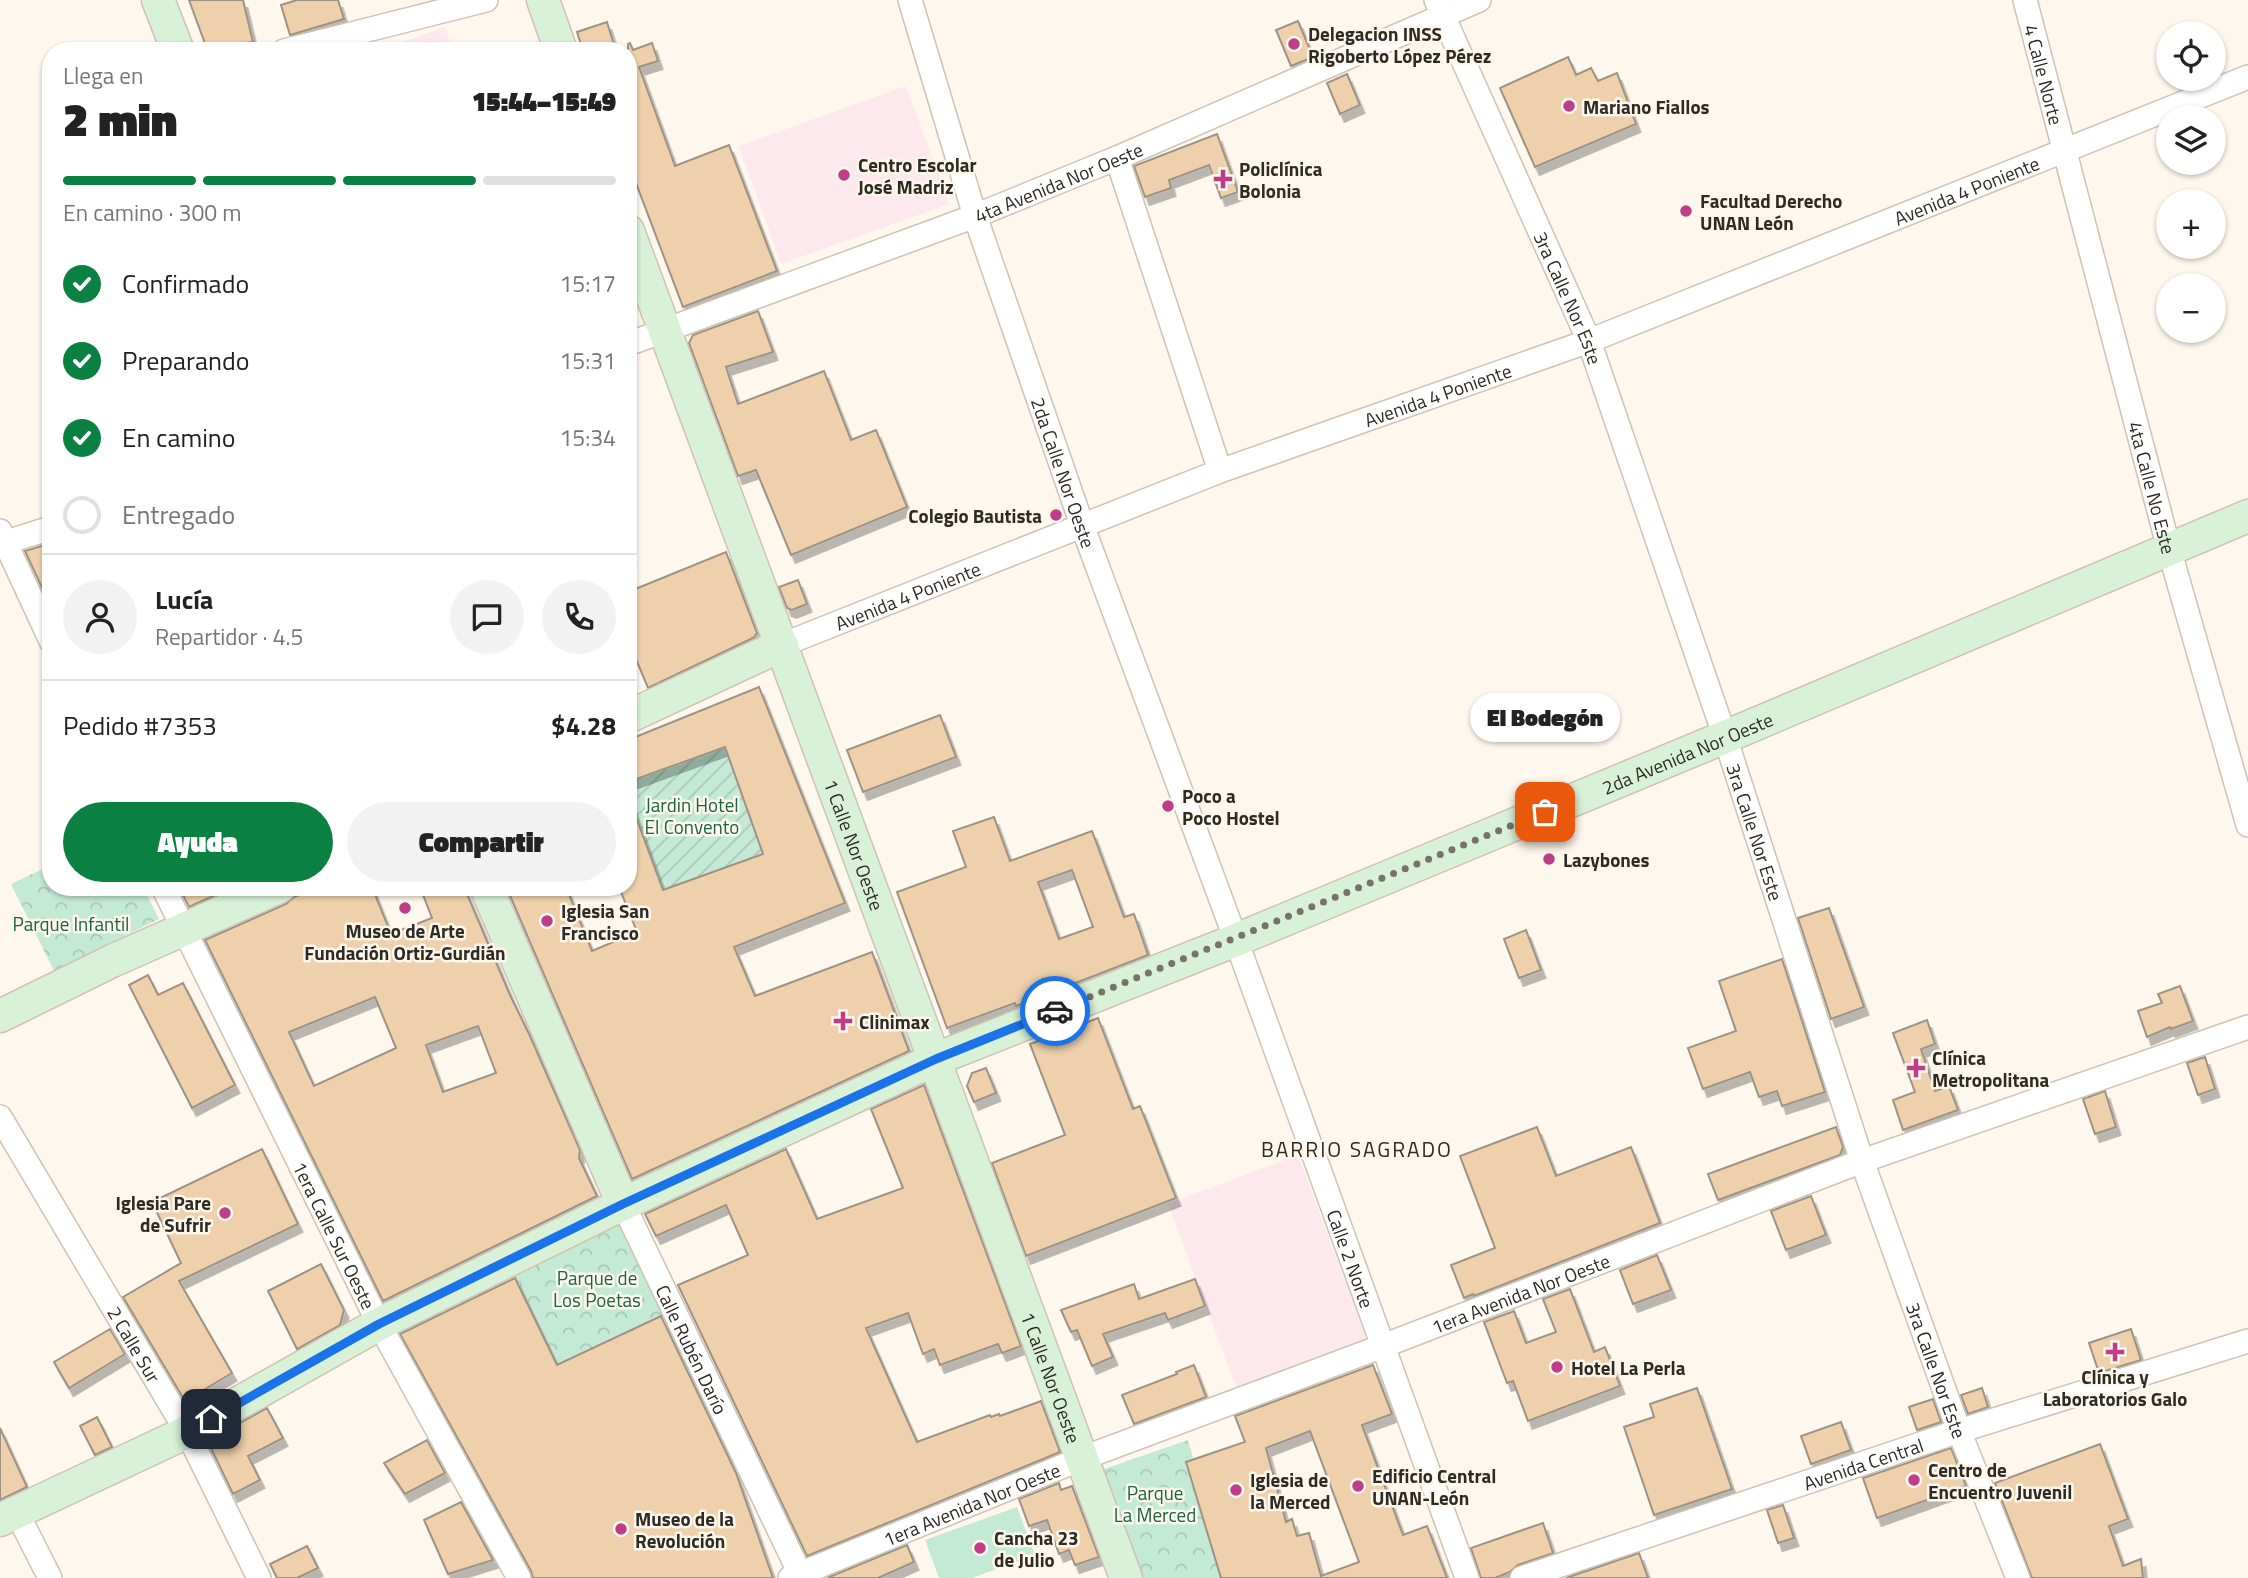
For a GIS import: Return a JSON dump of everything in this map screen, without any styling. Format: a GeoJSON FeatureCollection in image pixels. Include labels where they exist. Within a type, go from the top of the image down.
{"type":"FeatureCollection","features":[{"type":"Feature","properties":{"kind":"street"},"geometry":{"type":"LineString","coordinates":[[158,0],[174,42]]}},
{"type":"Feature","properties":{"kind":"street"},"geometry":{"type":"LineString","coordinates":[[320,42],[486,0]]}},
{"type":"Feature","properties":{"kind":"street"},"geometry":{"type":"LineString","coordinates":[[543,0],[558,42]]}},
{"type":"Feature","properties":{"kind":"street","name":"2da Calle Nor Oeste"},"geometry":{"type":"LineString","coordinates":[[909,0],[975,216],[1082,525],[1236,940]]}},
{"type":"Feature","properties":{"kind":"street","name":"4ta Avenida Nor Oeste"},"geometry":{"type":"LineString","coordinates":[[637,341],[975,216],[1117,158],[1440,7],[1479,0]]}},
{"type":"Feature","properties":{"kind":"street","name":"4 Calle Norte"},"geometry":{"type":"LineString","coordinates":[[2025,0],[2065,149]]}},
{"type":"Feature","properties":{"kind":"street","name":"3ra Calle Nor Este"},"geometry":{"type":"LineString","coordinates":[[1440,7],[1589,341],[1725,737],[1862,1161],[1959,1432],[2018,1578]]}},
{"type":"Feature","properties":{"kind":"street","name":"Avenida 4 Poniente"},"geometry":{"type":"LineString","coordinates":[[637,713],[782,645],[1082,525],[1220,471],[1589,341],[2248,76]]}},
{"type":"Feature","properties":{"kind":"street","name":"4ta Calle No Este"},"geometry":{"type":"LineString","coordinates":[[2065,149],[2169,549],[2248,825]]}},
{"type":"Feature","properties":{"kind":"street"},"geometry":{"type":"LineString","coordinates":[[1117,158],[1220,471]]}},
{"type":"Feature","properties":{"kind":"street","name":"1 Calle Nor Oeste"},"geometry":{"type":"LineString","coordinates":[[637,255],[1126,1578]]}},
{"type":"Feature","properties":{"kind":"street","name":"2da Avenida Nor Oeste"},"geometry":{"type":"LineString","coordinates":[[8,1517],[187,1432],[379,1324],[623,1204],[936,1059],[1236,940],[2248,516]]}},
{"type":"Feature","properties":{"kind":"street"},"geometry":{"type":"LineString","coordinates":[[42,530],[2,539],[42,622]]}},
{"type":"Feature","properties":{"kind":"street","name":"1era Calle Sur Oeste"},"geometry":{"type":"LineString","coordinates":[[167,896],[379,1324],[519,1578]]}},
{"type":"Feature","properties":{"kind":"street"},"geometry":{"type":"LineString","coordinates":[[0,1016],[112,961],[259,896]]}},
{"type":"Feature","properties":{"kind":"street","name":"Calle Rubén Darío"},"geometry":{"type":"LineString","coordinates":[[490,896],[623,1204],[797,1577]]}},
{"type":"Feature","properties":{"kind":"street","name":"Calle 2 Norte"},"geometry":{"type":"LineString","coordinates":[[1236,940],[1467,1578]]}},
{"type":"Feature","properties":{"kind":"street","name":"1era Avenida Nor Oeste"},"geometry":{"type":"LineString","coordinates":[[797,1577],[1083,1458],[1384,1346],[1862,1161],[2248,1027]]}},
{"type":"Feature","properties":{"kind":"street","name":"2 Calle Sur"},"geometry":{"type":"LineString","coordinates":[[0,1117],[187,1432],[259,1578]]}},
{"type":"Feature","properties":{"kind":"street","name":"Avenida Central"},"geometry":{"type":"LineString","coordinates":[[1522,1578],[1959,1432],[2248,1341]]}},
{"type":"Feature","properties":{"kind":"street"},"geometry":{"type":"LineString","coordinates":[[8,1517],[50,1578]]}},
{"type":"Feature","properties":{"kind":"shaded area"},"geometry":{"type":"Polygon","coordinates":[[[445,27],[450,42],[402,42],[445,27]]]}},
{"type":"Feature","properties":{"kind":"shaded area","name":"Centro Escolar José Madriz"},"geometry":{"type":"Polygon","coordinates":[[[906,86],[949,204],[781,264],[739,146],[906,86]]]}},
{"type":"Feature","properties":{"kind":"shaded area"},"geometry":{"type":"Polygon","coordinates":[[[1298,1155],[1366,1338],[1236,1387],[1168,1204],[1298,1155]]]}},
{"type":"Feature","properties":{"kind":"green space","name":"Jardin Hotel El Convento"},"geometry":{"type":"Polygon","coordinates":[[[725,747],[763,854],[663,890],[637,819],[637,779],[725,747]]]}},
{"type":"Feature","properties":{"kind":"green space","name":"Parque Infantil"},"geometry":{"type":"Polygon","coordinates":[[[42,869],[42,896],[148,896],[159,919],[54,971],[11,884],[42,869]]]}},
{"type":"Feature","properties":{"kind":"green space","name":"Parque de Los Poetas"},"geometry":{"type":"Polygon","coordinates":[[[616,1213],[667,1314],[557,1365],[514,1277],[536,1266],[616,1213]]]}},
{"type":"Feature","properties":{"kind":"green space","name":"Parque La Merced"},"geometry":{"type":"Polygon","coordinates":[[[1188,1440],[1227,1578],[1133,1578],[1097,1478],[1104,1469],[1188,1440]]]}},
{"type":"Feature","properties":{"kind":"green space","name":"Cancha 23 de Julio"},"geometry":{"type":"Polygon","coordinates":[[[1017,1507],[1035,1555],[972,1578],[939,1578],[925,1540],[1017,1507]]]}},
{"type":"Feature","properties":{"kind":"building"},"geometry":{"type":"Polygon","coordinates":[[[189,0],[243,0],[253,42],[204,42],[189,0]]]}},
{"type":"Feature","properties":{"kind":"building"},"geometry":{"type":"Polygon","coordinates":[[[297,0],[338,0],[344,19],[290,35],[281,5],[297,0]]]}},
{"type":"Feature","properties":{"kind":"building","name":"Delegacion INSS Rigoberto López Pérez"},"geometry":{"type":"Polygon","coordinates":[[[1298,21],[1313,57],[1291,66],[1276,30],[1298,21]]]}},
{"type":"Feature","properties":{"kind":"building"},"geometry":{"type":"Polygon","coordinates":[[[607,22],[613,42],[580,42],[577,32],[607,22]]]}},
{"type":"Feature","properties":{"kind":"building"},"geometry":{"type":"Polygon","coordinates":[[[652,43],[658,61],[639,67],[675,166],[729,145],[777,271],[683,307],[637,186],[637,49],[652,43]]]}},
{"type":"Feature","properties":{"kind":"building","name":"Mariano Fiallos"},"geometry":{"type":"Polygon","coordinates":[[[1568,57],[1576,75],[1591,68],[1598,81],[1617,73],[1636,124],[1535,167],[1500,88],[1568,57]]]}},
{"type":"Feature","properties":{"kind":"building"},"geometry":{"type":"Polygon","coordinates":[[[1347,74],[1360,105],[1340,114],[1327,83],[1347,74]]]}},
{"type":"Feature","properties":{"kind":"building"},"geometry":{"type":"Polygon","coordinates":[[[1217,134],[1238,192],[1221,198],[1209,165],[1169,180],[1171,188],[1145,197],[1134,166],[1217,134]]]}},
{"type":"Feature","properties":{"kind":"building"},"geometry":{"type":"Polygon","coordinates":[[[758,311],[773,352],[726,367],[738,404],[824,371],[851,440],[876,430],[907,507],[791,555],[756,470],[738,476],[689,343],[693,335],[758,311]]]}},
{"type":"Feature","properties":{"kind":"building"},"geometry":{"type":"Polygon","coordinates":[[[42,546],[42,588],[25,551],[42,546]]]}},
{"type":"Feature","properties":{"kind":"building"},"geometry":{"type":"Polygon","coordinates":[[[726,552],[757,633],[753,638],[648,688],[637,662],[637,588],[726,552]]]}},
{"type":"Feature","properties":{"kind":"building"},"geometry":{"type":"Polygon","coordinates":[[[798,580],[807,604],[792,610],[787,608],[779,587],[798,580]]]}},
{"type":"Feature","properties":{"kind":"building"},"geometry":{"type":"Polygon","coordinates":[[[759,687],[845,903],[734,947],[755,996],[872,952],[909,1051],[632,1179],[510,896],[570,896],[592,951],[637,932],[623,896],[637,896],[637,820],[663,890],[763,854],[725,747],[637,779],[637,736],[759,687]]]}},
{"type":"Feature","properties":{"kind":"building"},"geometry":{"type":"Polygon","coordinates":[[[940,715],[956,757],[863,792],[847,750],[940,715]]]}},
{"type":"Feature","properties":{"kind":"building"},"geometry":{"type":"Polygon","coordinates":[[[994,817],[1010,861],[1092,831],[1124,917],[1134,914],[1148,955],[1016,1006],[1015,1003],[947,1028],[897,892],[966,867],[953,831],[994,817]],[[1072,870],[1038,882],[1059,939],[1093,927],[1072,870]]]}},
{"type":"Feature","properties":{"kind":"building"},"geometry":{"type":"Polygon","coordinates":[[[184,896],[213,896],[189,907],[184,896]]]}},
{"type":"Feature","properties":{"kind":"building"},"geometry":{"type":"Polygon","coordinates":[[[297,896],[376,896],[391,934],[432,918],[423,896],[468,896],[580,1150],[579,1158],[597,1196],[383,1301],[205,940],[286,904],[297,896]],[[375,997],[289,1032],[314,1086],[396,1048],[375,997]],[[478,1026],[426,1045],[443,1092],[496,1073],[478,1026]]]}},
{"type":"Feature","properties":{"kind":"building"},"geometry":{"type":"Polygon","coordinates":[[[1829,908],[1864,1007],[1831,1019],[1798,918],[1829,908]]]}},
{"type":"Feature","properties":{"kind":"building"},"geometry":{"type":"Polygon","coordinates":[[[1526,930],[1541,970],[1519,978],[1504,939],[1526,930]]]}},
{"type":"Feature","properties":{"kind":"building"},"geometry":{"type":"Polygon","coordinates":[[[1782,959],[1825,1092],[1782,1106],[1777,1091],[1759,1097],[1750,1072],[1703,1089],[1688,1048],[1736,1031],[1719,981],[1782,959]]]}},
{"type":"Feature","properties":{"kind":"building"},"geometry":{"type":"Polygon","coordinates":[[[148,975],[158,995],[183,983],[235,1085],[192,1108],[129,985],[148,975]]]}},
{"type":"Feature","properties":{"kind":"building"},"geometry":{"type":"Polygon","coordinates":[[[2180,986],[2193,1021],[2147,1037],[2138,1011],[2162,1003],[2158,994],[2180,986]]]}},
{"type":"Feature","properties":{"kind":"building"},"geometry":{"type":"Polygon","coordinates":[[[1098,1018],[1133,1109],[1140,1106],[1176,1198],[1026,1256],[992,1163],[1065,1135],[1030,1044],[1098,1018]]]}},
{"type":"Feature","properties":{"kind":"building","name":"Clínica Metropolitana"},"geometry":{"type":"Polygon","coordinates":[[[1927,1020],[1935,1044],[1921,1049],[1935,1091],[1949,1086],[1958,1110],[1903,1130],[1893,1100],[1915,1092],[1893,1033],[1927,1020]]]}},
{"type":"Feature","properties":{"kind":"building"},"geometry":{"type":"Polygon","coordinates":[[[2205,1057],[2215,1089],[2198,1095],[2187,1063],[2205,1057]]]}},
{"type":"Feature","properties":{"kind":"building"},"geometry":{"type":"Polygon","coordinates":[[[986,1068],[996,1093],[974,1102],[967,1086],[972,1073],[986,1068]]]}},
{"type":"Feature","properties":{"kind":"building"},"geometry":{"type":"Polygon","coordinates":[[[924,1085],[1021,1346],[1002,1353],[998,1344],[940,1365],[934,1349],[923,1354],[908,1313],[866,1328],[917,1442],[990,1415],[1000,1416],[1041,1401],[1060,1452],[807,1556],[678,1285],[748,1255],[726,1205],[656,1236],[645,1214],[786,1149],[817,1219],[903,1188],[871,1109],[924,1085]]]}},
{"type":"Feature","properties":{"kind":"building"},"geometry":{"type":"Polygon","coordinates":[[[2105,1091],[2116,1127],[2095,1134],[2083,1099],[2105,1091]]]}},
{"type":"Feature","properties":{"kind":"building"},"geometry":{"type":"Polygon","coordinates":[[[1537,1127],[1556,1176],[1631,1147],[1660,1223],[1464,1298],[1451,1265],[1495,1248],[1460,1156],[1537,1127]]]}},
{"type":"Feature","properties":{"kind":"building"},"geometry":{"type":"Polygon","coordinates":[[[1836,1127],[1843,1147],[1840,1155],[1718,1200],[1708,1174],[1836,1127]]]}},
{"type":"Feature","properties":{"kind":"building"},"geometry":{"type":"Polygon","coordinates":[[[262,1149],[298,1224],[179,1281],[232,1373],[185,1401],[123,1297],[181,1263],[152,1202],[262,1149]]]}},
{"type":"Feature","properties":{"kind":"building"},"geometry":{"type":"Polygon","coordinates":[[[1811,1196],[1826,1235],[1786,1250],[1771,1211],[1811,1196]]]}},
{"type":"Feature","properties":{"kind":"building"},"geometry":{"type":"Polygon","coordinates":[[[1657,1255],[1671,1290],[1633,1304],[1620,1270],[1657,1255]]]}},
{"type":"Feature","properties":{"kind":"building"},"geometry":{"type":"Polygon","coordinates":[[[321,1264],[344,1310],[340,1325],[297,1349],[268,1291],[321,1264]]]}},
{"type":"Feature","properties":{"kind":"building"},"geometry":{"type":"Polygon","coordinates":[[[515,1278],[557,1365],[661,1316],[736,1473],[773,1578],[533,1578],[400,1334],[515,1278]]]}},
{"type":"Feature","properties":{"kind":"building"},"geometry":{"type":"Polygon","coordinates":[[[1195,1279],[1205,1306],[1168,1320],[1165,1313],[1103,1334],[1113,1357],[1092,1366],[1077,1330],[1071,1332],[1061,1310],[1134,1284],[1139,1299],[1195,1279]]]}},
{"type":"Feature","properties":{"kind":"building","name":"Hotel La Perla"},"geometry":{"type":"Polygon","coordinates":[[[1570,1289],[1594,1352],[1605,1347],[1620,1386],[1528,1421],[1513,1381],[1507,1383],[1484,1322],[1514,1311],[1526,1343],[1556,1332],[1543,1299],[1570,1289]]]}},
{"type":"Feature","properties":{"kind":"building"},"geometry":{"type":"Polygon","coordinates":[[[110,1329],[125,1354],[69,1388],[54,1362],[110,1329]]]}},
{"type":"Feature","properties":{"kind":"building","name":"Clínica y Laboratorios Galo"},"geometry":{"type":"Polygon","coordinates":[[[2131,1329],[2141,1360],[2099,1373],[2089,1343],[2131,1329]]]}},
{"type":"Feature","properties":{"kind":"building"},"geometry":{"type":"Polygon","coordinates":[[[1194,1365],[1206,1397],[1134,1424],[1122,1395],[1194,1365]]]}},
{"type":"Feature","properties":{"kind":"building"},"geometry":{"type":"Polygon","coordinates":[[[1373,1365],[1392,1414],[1362,1425],[1403,1535],[1427,1526],[1447,1578],[1221,1578],[1186,1462],[1245,1442],[1235,1416],[1373,1365]],[[1310,1431],[1266,1448],[1286,1522],[1292,1519],[1297,1536],[1309,1533],[1321,1576],[1359,1562],[1310,1431]]]}},
{"type":"Feature","properties":{"kind":"building"},"geometry":{"type":"Polygon","coordinates":[[[1697,1388],[1732,1489],[1654,1515],[1624,1427],[1654,1417],[1650,1404],[1697,1388]]]}},
{"type":"Feature","properties":{"kind":"building"},"geometry":{"type":"Polygon","coordinates":[[[1982,1388],[1988,1407],[1968,1414],[1961,1395],[1982,1388]]]}},
{"type":"Feature","properties":{"kind":"building"},"geometry":{"type":"Polygon","coordinates":[[[1933,1399],[1941,1422],[1917,1430],[1909,1407],[1933,1399]]]}},
{"type":"Feature","properties":{"kind":"building"},"geometry":{"type":"Polygon","coordinates":[[[267,1408],[283,1438],[248,1456],[260,1480],[233,1494],[209,1444],[214,1441],[213,1438],[267,1408]]]}},
{"type":"Feature","properties":{"kind":"building"},"geometry":{"type":"Polygon","coordinates":[[[97,1417],[112,1447],[95,1455],[80,1426],[97,1417]]]}},
{"type":"Feature","properties":{"kind":"building"},"geometry":{"type":"Polygon","coordinates":[[[1841,1422],[1851,1450],[1811,1464],[1801,1436],[1841,1422]]]}},
{"type":"Feature","properties":{"kind":"building"},"geometry":{"type":"Polygon","coordinates":[[[0,1428],[27,1487],[0,1500],[0,1428]]]}},
{"type":"Feature","properties":{"kind":"building"},"geometry":{"type":"Polygon","coordinates":[[[427,1440],[445,1473],[405,1494],[384,1463],[427,1440]]]}},
{"type":"Feature","properties":{"kind":"building"},"geometry":{"type":"Polygon","coordinates":[[[2100,1444],[2128,1519],[2109,1526],[2123,1566],[2141,1559],[2143,1578],[2032,1578],[1995,1483],[2100,1444]]]}},
{"type":"Feature","properties":{"kind":"building","name":"Centro de Encuentro Juvenil"},"geometry":{"type":"Polygon","coordinates":[[[1951,1448],[1966,1486],[1877,1518],[1863,1478],[1951,1448]]]}},
{"type":"Feature","properties":{"kind":"building"},"geometry":{"type":"Polygon","coordinates":[[[1059,1483],[1061,1490],[1072,1486],[1099,1557],[1075,1565],[1069,1550],[1059,1554],[1047,1520],[1029,1526],[1019,1499],[1059,1483]]]}},
{"type":"Feature","properties":{"kind":"building"},"geometry":{"type":"Polygon","coordinates":[[[461,1502],[493,1560],[448,1574],[424,1520],[461,1502]]]}},
{"type":"Feature","properties":{"kind":"building"},"geometry":{"type":"Polygon","coordinates":[[[1783,1505],[1794,1538],[1778,1543],[1767,1510],[1783,1505]]]}},
{"type":"Feature","properties":{"kind":"building"},"geometry":{"type":"Polygon","coordinates":[[[1543,1523],[1553,1553],[1518,1565],[1510,1572],[1495,1578],[1481,1578],[1471,1548],[1543,1523]]]}},
{"type":"Feature","properties":{"kind":"building"},"geometry":{"type":"Polygon","coordinates":[[[907,1545],[914,1562],[878,1578],[827,1578],[907,1545]]]}},
{"type":"Feature","properties":{"kind":"building"},"geometry":{"type":"Polygon","coordinates":[[[307,1546],[318,1568],[297,1578],[277,1578],[270,1564],[307,1546]]]}},
{"type":"Feature","properties":{"kind":"building"},"geometry":{"type":"Polygon","coordinates":[[[1639,1553],[1648,1578],[1566,1578],[1639,1553]]]}},
{"type":"Feature","properties":{"kind":"way so far"},"geometry":{"type":"LineString","coordinates":[[1055,1011],[1236,940],[1545,812]]}},
{"type":"Feature","properties":{"kind":"place","name":"Delegacion INSS Rigoberto López Pérez"},"geometry":{"type":"Point","coordinates":[1294,44]}},
{"type":"Feature","properties":{"kind":"place","name":"Mariano Fiallos"},"geometry":{"type":"Point","coordinates":[1569,106]}},
{"type":"Feature","properties":{"kind":"place","name":"Centro Escolar José Madriz"},"geometry":{"type":"Point","coordinates":[844,175]}},
{"type":"Feature","properties":{"kind":"place","name":"Policlínica Bolonia"},"geometry":{"type":"Point","coordinates":[1223,179]}},
{"type":"Feature","properties":{"kind":"place","name":"Facultad Derecho UNAN León"},"geometry":{"type":"Point","coordinates":[1686,211]}},
{"type":"Feature","properties":{"kind":"place","name":"Colegio Bautista"},"geometry":{"type":"Point","coordinates":[1056,515]}},
{"type":"Feature","properties":{"kind":"place","name":"Poco a Poco Hostel"},"geometry":{"type":"Point","coordinates":[1168,806]}},
{"type":"Feature","properties":{"kind":"place","name":"El Bodegón"},"geometry":{"type":"Point","coordinates":[1545,812]}},
{"type":"Feature","properties":{"kind":"place","name":"Lazybones"},"geometry":{"type":"Point","coordinates":[1549,859]}},
{"type":"Feature","properties":{"kind":"place","name":"Museo de Arte Fundación Ortiz-Gurdián"},"geometry":{"type":"Point","coordinates":[405,908]}},
{"type":"Feature","properties":{"kind":"place","name":"Iglesia San Francisco"},"geometry":{"type":"Point","coordinates":[547,921]}},
{"type":"Feature","properties":{"kind":"place","name":"Clinimax"},"geometry":{"type":"Point","coordinates":[843,1021]}},
{"type":"Feature","properties":{"kind":"place","name":"Clínica Metropolitana"},"geometry":{"type":"Point","coordinates":[1916,1068]}},
{"type":"Feature","properties":{"kind":"place","name":"Iglesia Pare de Sufrir"},"geometry":{"type":"Point","coordinates":[225,1213]}},
{"type":"Feature","properties":{"kind":"place","name":"Clínica y Laboratorios Galo"},"geometry":{"type":"Point","coordinates":[2115,1352]}},
{"type":"Feature","properties":{"kind":"place","name":"Hotel La Perla"},"geometry":{"type":"Point","coordinates":[1557,1367]}},
{"type":"Feature","properties":{"kind":"place","name":"Centro de Encuentro Juvenil"},"geometry":{"type":"Point","coordinates":[1914,1480]}},
{"type":"Feature","properties":{"kind":"place","name":"Edificio Central UNAN-León"},"geometry":{"type":"Point","coordinates":[1358,1486]}},
{"type":"Feature","properties":{"kind":"place","name":"Iglesia de la Merced"},"geometry":{"type":"Point","coordinates":[1236,1490]}},
{"type":"Feature","properties":{"kind":"place","name":"Museo de la Revolución"},"geometry":{"type":"Point","coordinates":[621,1529]}},
{"type":"Feature","properties":{"kind":"place","name":"Cancha 23 de Julio"},"geometry":{"type":"Point","coordinates":[980,1548]}},
{"type":"Feature","properties":{"kind":"district","name":"BARRIO SAGRADO"},"geometry":{"type":"Point","coordinates":[1357,1149]}},
{"type":"Feature","properties":{"kind":"route"},"geometry":{"type":"LineString","coordinates":[[211,1419],[379,1324],[623,1204],[936,1059],[1055,1011]]}}]}
